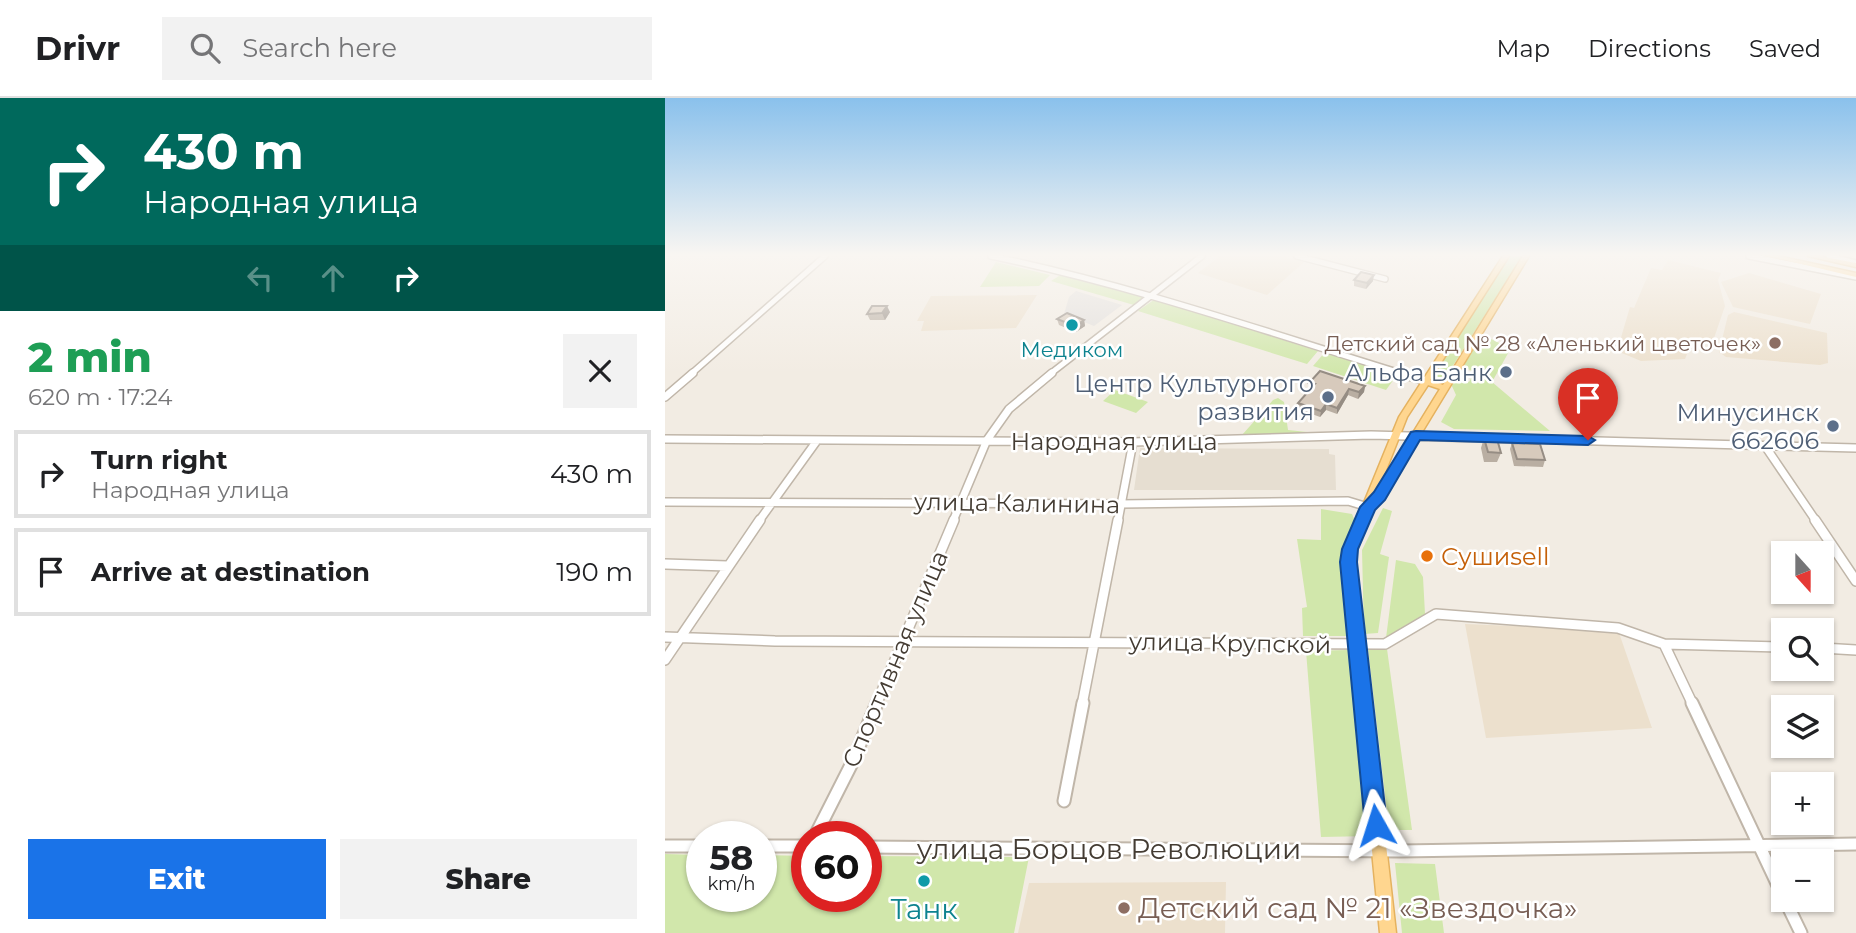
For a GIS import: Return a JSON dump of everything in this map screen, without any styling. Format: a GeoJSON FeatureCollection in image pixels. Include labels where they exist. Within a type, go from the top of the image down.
{"type":"FeatureCollection","features":[{"type":"Feature","properties":{"kind":"main road"},"geometry":{"type":"LineString","coordinates":[[1388,933],[1357,644],[1350,549],[1393,436],[1481,295]]}},
{"type":"Feature","properties":{"kind":"main road"},"geometry":{"type":"LineString","coordinates":[[1368,507],[1379,496],[1502,295]]}},
{"type":"Feature","properties":{"kind":"main road"},"geometry":{"type":"LineString","coordinates":[[1425,381],[1445,388]]}},
{"type":"Feature","properties":{"kind":"main road"},"geometry":{"type":"LineString","coordinates":[[1403,417],[1411,425],[1424,422]]}},
{"type":"Feature","properties":{"kind":"street"},"geometry":{"type":"LineString","coordinates":[[665,397],[781,295]]}},
{"type":"Feature","properties":{"kind":"street"},"geometry":{"type":"LineString","coordinates":[[1146,295],[1425,381]]}},
{"type":"Feature","properties":{"kind":"street","name":"Спортивная улица"},"geometry":{"type":"LineString","coordinates":[[823,821],[852,763],[987,440],[1009,409],[1026,393],[1150,296]]}},
{"type":"Feature","properties":{"kind":"street","name":"Народная улица"},"geometry":{"type":"LineString","coordinates":[[665,439],[1133,442],[1416,436],[1856,448]]}},
{"type":"Feature","properties":{"kind":"street"},"geometry":{"type":"LineString","coordinates":[[665,660],[727,566],[816,442]]}},
{"type":"Feature","properties":{"kind":"street"},"geometry":{"type":"LineString","coordinates":[[1065,801],[1133,442]]}},
{"type":"Feature","properties":{"kind":"street"},"geometry":{"type":"LineString","coordinates":[[1765,446],[1856,582]]}},
{"type":"Feature","properties":{"kind":"street","name":"улица Калинина"},"geometry":{"type":"LineString","coordinates":[[665,502],[1121,504],[1347,501],[1368,507]]}},
{"type":"Feature","properties":{"kind":"street"},"geometry":{"type":"LineString","coordinates":[[665,564],[727,566]]}},
{"type":"Feature","properties":{"kind":"street","name":"улица Крупской"},"geometry":{"type":"LineString","coordinates":[[665,637],[775,641],[1385,644],[1436,614],[1618,628],[1664,643],[1771,647]]}},
{"type":"Feature","properties":{"kind":"street"},"geometry":{"type":"LineString","coordinates":[[1664,643],[1771,871]]}},
{"type":"Feature","properties":{"kind":"street"},"geometry":{"type":"LineString","coordinates":[[1834,649],[1856,650]]}},
{"type":"Feature","properties":{"kind":"street","name":"улица Борцов Революции"},"geometry":{"type":"LineString","coordinates":[[882,847],[1379,851],[1760,848],[1856,844]]}},
{"type":"Feature","properties":{"kind":"street"},"geometry":{"type":"LineString","coordinates":[[665,846],[686,846]]}},
{"type":"Feature","properties":{"kind":"street"},"geometry":{"type":"LineString","coordinates":[[1791,912],[1801,933]]}},
{"type":"Feature","properties":{"kind":"shaded area"},"geometry":{"type":"Polygon","coordinates":[[[1037,295],[1016,328],[921,331],[924,321],[917,321],[931,296],[1037,295]]]}},
{"type":"Feature","properties":{"kind":"shaded area"},"geometry":{"type":"Polygon","coordinates":[[[1089,295],[1122,305],[1094,326],[1064,314],[1069,297],[1089,295]]]}},
{"type":"Feature","properties":{"kind":"shaded area"},"geometry":{"type":"Polygon","coordinates":[[[1640,295],[1722,295],[1725,306],[1712,344],[1693,339],[1685,359],[1641,361],[1617,351],[1630,307],[1634,308],[1640,295]]]}},
{"type":"Feature","properties":{"kind":"shaded area"},"geometry":{"type":"Polygon","coordinates":[[[1727,295],[1821,295],[1810,324],[1733,307],[1727,295]]]}},
{"type":"Feature","properties":{"kind":"shaded area","name":"Детский сад № 28 «Аленький цветочек»"},"geometry":{"type":"Polygon","coordinates":[[[1734,312],[1827,333],[1828,363],[1820,365],[1726,357],[1719,352],[1728,315],[1734,312]]]}},
{"type":"Feature","properties":{"kind":"shaded area"},"geometry":{"type":"Polygon","coordinates":[[[1140,448],[1329,449],[1329,454],[1335,455],[1336,490],[1134,490],[1140,448]]]}},
{"type":"Feature","properties":{"kind":"shaded area"},"geometry":{"type":"Polygon","coordinates":[[[1465,624],[1618,630],[1652,728],[1486,738],[1465,624]]]}},
{"type":"Feature","properties":{"kind":"shaded area","name":"Детский сад № 21 «Звездочка»"},"geometry":{"type":"Polygon","coordinates":[[[1226,882],[1225,933],[1018,933],[1029,883],[1226,882]]]}},
{"type":"Feature","properties":{"kind":"green space"},"geometry":{"type":"Polygon","coordinates":[[[1099,295],[1144,297],[1134,305],[1099,295]]]}},
{"type":"Feature","properties":{"kind":"green space"},"geometry":{"type":"Polygon","coordinates":[[[1485,295],[1497,295],[1442,383],[1429,380],[1485,295]]]}},
{"type":"Feature","properties":{"kind":"green space"},"geometry":{"type":"Polygon","coordinates":[[[1155,299],[1318,351],[1307,364],[1138,311],[1155,299]]]}},
{"type":"Feature","properties":{"kind":"green space"},"geometry":{"type":"Polygon","coordinates":[[[1480,336],[1511,348],[1492,382],[1550,431],[1454,429],[1441,422],[1456,395],[1451,384],[1459,375],[1469,382],[1475,372],[1465,368],[1465,362],[1480,336]]]}},
{"type":"Feature","properties":{"kind":"green space"},"geometry":{"type":"Polygon","coordinates":[[[1325,352],[1397,375],[1386,390],[1313,366],[1325,352]]]}},
{"type":"Feature","properties":{"kind":"green space"},"geometry":{"type":"Polygon","coordinates":[[[1115,390],[1148,402],[1136,413],[1103,401],[1115,390]]]}},
{"type":"Feature","properties":{"kind":"green space"},"geometry":{"type":"Polygon","coordinates":[[[1278,398],[1284,402],[1288,430],[1326,434],[1245,439],[1242,435],[1273,400],[1278,398]]]}},
{"type":"Feature","properties":{"kind":"green space"},"geometry":{"type":"Polygon","coordinates":[[[1383,508],[1392,511],[1380,554],[1389,557],[1378,633],[1364,634],[1362,550],[1383,508]]]}},
{"type":"Feature","properties":{"kind":"green space"},"geometry":{"type":"Polygon","coordinates":[[[1321,509],[1352,514],[1355,521],[1344,551],[1347,636],[1303,636],[1302,608],[1307,607],[1297,539],[1321,540],[1321,509]]]}},
{"type":"Feature","properties":{"kind":"green space"},"geometry":{"type":"Polygon","coordinates":[[[1396,560],[1415,564],[1423,577],[1425,614],[1386,638],[1396,560]]]}},
{"type":"Feature","properties":{"kind":"green space"},"geometry":{"type":"Polygon","coordinates":[[[1368,649],[1387,649],[1412,830],[1389,830],[1368,649]]]}},
{"type":"Feature","properties":{"kind":"green space"},"geometry":{"type":"Polygon","coordinates":[[[1348,650],[1372,836],[1321,837],[1306,651],[1348,650]]]}},
{"type":"Feature","properties":{"kind":"green space"},"geometry":{"type":"Polygon","coordinates":[[[665,854],[686,855],[686,912],[777,912],[777,855],[791,856],[791,912],[882,912],[882,856],[1029,857],[1014,933],[665,933],[665,854]]]}},
{"type":"Feature","properties":{"kind":"green space"},"geometry":{"type":"Polygon","coordinates":[[[1395,863],[1435,864],[1444,933],[1402,933],[1395,863]]]}},
{"type":"Feature","properties":{"kind":"building"},"geometry":{"type":"Polygon","coordinates":[[[872,306],[887,306],[882,313],[867,314],[872,306]]]}},
{"type":"Feature","properties":{"kind":"building"},"geometry":{"type":"Polygon","coordinates":[[[1067,313],[1084,320],[1075,326],[1057,319],[1067,313]]]}},
{"type":"Feature","properties":{"kind":"building","name":"Центр Культурного развития"},"geometry":{"type":"Polygon","coordinates":[[[1320,371],[1365,386],[1359,392],[1349,389],[1337,408],[1326,404],[1321,411],[1298,403],[1315,384],[1309,383],[1320,371]]]}},
{"type":"Feature","properties":{"kind":"building"},"geometry":{"type":"Polygon","coordinates":[[[1484,438],[1497,439],[1501,453],[1488,452],[1484,438]]]}},
{"type":"Feature","properties":{"kind":"building"},"geometry":{"type":"Polygon","coordinates":[[[1512,443],[1540,444],[1545,460],[1517,459],[1512,443]]]}},
{"type":"Feature","properties":{"kind":"place","name":"Медиком"},"geometry":{"type":"Point","coordinates":[1072,325]}},
{"type":"Feature","properties":{"kind":"place","name":"Детский сад № 28 «Аленький цветочек»"},"geometry":{"type":"Point","coordinates":[1775,343]}},
{"type":"Feature","properties":{"kind":"place","name":"Альфа Банк"},"geometry":{"type":"Point","coordinates":[1506,372]}},
{"type":"Feature","properties":{"kind":"place","name":"Центр Культурного развития"},"geometry":{"type":"Point","coordinates":[1328,397]}},
{"type":"Feature","properties":{"kind":"place","name":"Минусинск 662606"},"geometry":{"type":"Point","coordinates":[1833,426]}},
{"type":"Feature","properties":{"kind":"place","name":"Сушиsell"},"geometry":{"type":"Point","coordinates":[1427,556]}},
{"type":"Feature","properties":{"kind":"place","name":"Танк"},"geometry":{"type":"Point","coordinates":[924,881]}},
{"type":"Feature","properties":{"kind":"place","name":"Детский сад № 21 «Звездочка»"},"geometry":{"type":"Point","coordinates":[1124,908]}},
{"type":"Feature","properties":{"kind":"route"},"geometry":{"type":"LineString","coordinates":[[1376,825],[1349,562],[1350,549],[1368,507],[1379,496],[1416,436],[1588,440]]}}]}
